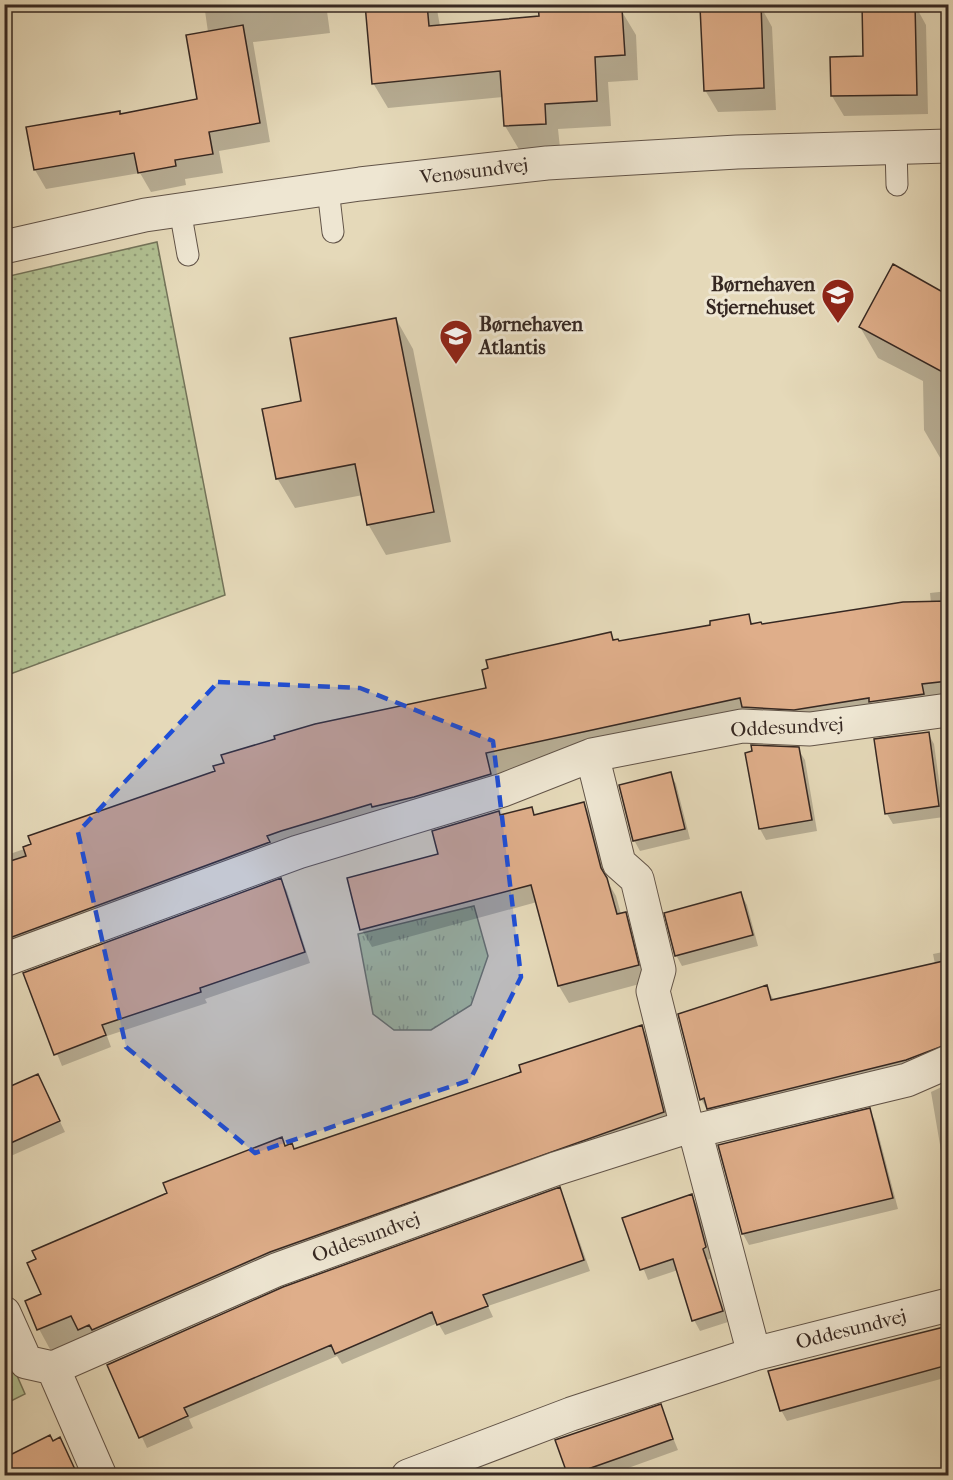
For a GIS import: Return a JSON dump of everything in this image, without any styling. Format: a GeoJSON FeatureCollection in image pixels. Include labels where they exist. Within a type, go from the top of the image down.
{"type":"FeatureCollection","features":[{"type":"Feature","properties":{"kind":"street","name":"Venøsundvej"},"geometry":{"type":"LineString","coordinates":[[4,248],[145,215],[328,189],[547,163],[737,152],[948,147]]}},
{"type":"Feature","properties":{"kind":"street","name":"Oddesundvej"},"geometry":{"type":"LineString","coordinates":[[4,960],[298,852],[503,790],[592,755],[742,726],[810,729],[948,710]]}},
{"type":"Feature","properties":{"kind":"street"},"geometry":{"type":"LineString","coordinates":[[592,755],[619,863],[637,879],[659,970],[653,991],[754,1354]]}},
{"type":"Feature","properties":{"kind":"street","name":"Oddesundvej"},"geometry":{"type":"LineString","coordinates":[[52,1368],[276,1270],[555,1169],[691,1129],[907,1080],[948,1062]]}},
{"type":"Feature","properties":{"kind":"street","name":"Oddesundvej"},"geometry":{"type":"LineString","coordinates":[[408,1476],[572,1414],[754,1354],[948,1305]]}},
{"type":"Feature","properties":{"kind":"street"},"geometry":{"type":"LineString","coordinates":[[4,1313],[26,1362],[52,1368],[100,1476]]}},
{"type":"Feature","properties":{"kind":"lane"},"geometry":{"type":"LineString","coordinates":[[896,148],[897,185]]}},
{"type":"Feature","properties":{"kind":"lane"},"geometry":{"type":"LineString","coordinates":[[328,189],[333,232]]}},
{"type":"Feature","properties":{"kind":"lane"},"geometry":{"type":"LineString","coordinates":[[180,210],[188,255]]}},
{"type":"Feature","properties":{"kind":"highlighted area"},"geometry":{"type":"Polygon","coordinates":[[[218,682],[360,688],[493,741],[521,977],[470,1080],[255,1153],[126,1047],[78,832],[218,682]]]}},
{"type":"Feature","properties":{"kind":"green space"},"geometry":{"type":"Polygon","coordinates":[[[157,242],[225,595],[5,676],[5,277],[157,242]]]}},
{"type":"Feature","properties":{"kind":"green space"},"geometry":{"type":"Polygon","coordinates":[[[474,906],[488,956],[471,1005],[431,1030],[394,1030],[373,1014],[358,934],[474,906]]]}},
{"type":"Feature","properties":{"kind":"green space"},"geometry":{"type":"Polygon","coordinates":[[[4,1346],[25,1394],[5,1404],[4,1404],[4,1346]]]}},
{"type":"Feature","properties":{"kind":"building"},"geometry":{"type":"Polygon","coordinates":[[[365,4],[427,4],[429,26],[539,16],[538,4],[590,4],[590,10],[622,9],[625,55],[595,57],[597,101],[545,104],[546,124],[504,126],[500,71],[372,84],[365,4]]]}},
{"type":"Feature","properties":{"kind":"building"},"geometry":{"type":"Polygon","coordinates":[[[761,4],[764,88],[704,91],[700,7],[761,4]]]}},
{"type":"Feature","properties":{"kind":"building"},"geometry":{"type":"Polygon","coordinates":[[[862,4],[915,4],[917,95],[831,96],[830,57],[863,56],[862,4]]]}},
{"type":"Feature","properties":{"kind":"building"},"geometry":{"type":"Polygon","coordinates":[[[243,25],[260,123],[209,132],[213,154],[175,160],[176,166],[138,173],[134,153],[34,170],[26,127],[120,111],[120,114],[197,99],[186,35],[243,25]]]}},
{"type":"Feature","properties":{"kind":"building"},"geometry":{"type":"Polygon","coordinates":[[[893,264],[948,295],[948,375],[859,327],[893,264]]]}},
{"type":"Feature","properties":{"kind":"building"},"geometry":{"type":"Polygon","coordinates":[[[396,318],[434,512],[367,525],[355,464],[276,479],[262,409],[301,401],[290,338],[396,318]]]}},
{"type":"Feature","properties":{"kind":"building"},"geometry":{"type":"Polygon","coordinates":[[[948,601],[948,681],[922,684],[924,694],[869,702],[869,698],[794,710],[742,707],[740,698],[486,753],[491,774],[414,797],[372,807],[371,804],[281,831],[267,836],[270,842],[4,940],[4,863],[26,856],[23,847],[31,844],[28,836],[215,771],[213,766],[224,763],[221,755],[315,724],[486,688],[482,670],[488,668],[486,660],[611,632],[613,640],[618,639],[619,641],[710,625],[710,621],[749,614],[751,624],[761,622],[762,624],[903,602],[948,601]]]}},
{"type":"Feature","properties":{"kind":"building"},"geometry":{"type":"Polygon","coordinates":[[[929,732],[939,806],[885,814],[874,739],[929,732]]]}},
{"type":"Feature","properties":{"kind":"building"},"geometry":{"type":"Polygon","coordinates":[[[751,745],[799,747],[812,820],[759,829],[745,753],[752,751],[751,745]]]}},
{"type":"Feature","properties":{"kind":"building"},"geometry":{"type":"Polygon","coordinates":[[[671,772],[685,829],[633,841],[619,785],[671,772]]]}},
{"type":"Feature","properties":{"kind":"building"},"geometry":{"type":"Polygon","coordinates":[[[584,802],[601,868],[607,878],[617,914],[626,912],[639,965],[558,986],[531,885],[360,930],[347,878],[438,854],[432,831],[499,811],[500,815],[532,807],[534,815],[584,802]]]}},
{"type":"Feature","properties":{"kind":"building"},"geometry":{"type":"Polygon","coordinates":[[[281,878],[305,952],[200,988],[201,992],[102,1025],[106,1035],[54,1055],[23,973],[281,878]]]}},
{"type":"Feature","properties":{"kind":"building"},"geometry":{"type":"Polygon","coordinates":[[[741,892],[753,935],[675,956],[664,913],[741,892]]]}},
{"type":"Feature","properties":{"kind":"building"},"geometry":{"type":"Polygon","coordinates":[[[948,960],[948,1044],[906,1060],[707,1109],[704,1098],[700,1100],[678,1014],[767,985],[771,1000],[948,960]]]}},
{"type":"Feature","properties":{"kind":"building"},"geometry":{"type":"Polygon","coordinates":[[[642,1025],[664,1112],[270,1252],[92,1330],[89,1325],[78,1330],[71,1316],[37,1330],[25,1301],[41,1294],[27,1263],[36,1259],[32,1251],[167,1193],[163,1183],[282,1137],[285,1146],[292,1143],[294,1149],[521,1072],[519,1065],[642,1025]]]}},
{"type":"Feature","properties":{"kind":"building"},"geometry":{"type":"Polygon","coordinates":[[[38,1074],[60,1121],[4,1146],[4,1089],[38,1074]]]}},
{"type":"Feature","properties":{"kind":"building"},"geometry":{"type":"Polygon","coordinates":[[[870,1108],[893,1198],[742,1234],[718,1145],[870,1108]]]}},
{"type":"Feature","properties":{"kind":"building"},"geometry":{"type":"Polygon","coordinates":[[[560,1187],[584,1260],[483,1295],[488,1306],[437,1325],[432,1312],[335,1354],[331,1345],[184,1408],[188,1416],[139,1438],[107,1365],[283,1287],[560,1187]]]}},
{"type":"Feature","properties":{"kind":"building"},"geometry":{"type":"Polygon","coordinates":[[[692,1194],[706,1247],[703,1249],[723,1311],[692,1321],[673,1259],[640,1270],[622,1218],[692,1194]]]}},
{"type":"Feature","properties":{"kind":"building"},"geometry":{"type":"Polygon","coordinates":[[[948,1326],[948,1365],[780,1411],[768,1371],[948,1326]]]}},
{"type":"Feature","properties":{"kind":"building"},"geometry":{"type":"Polygon","coordinates":[[[661,1404],[673,1439],[568,1476],[555,1440],[661,1404]]]}},
{"type":"Feature","properties":{"kind":"building"},"geometry":{"type":"Polygon","coordinates":[[[50,1435],[53,1441],[60,1437],[78,1476],[4,1476],[4,1458],[50,1435]]]}},
{"type":"Feature","properties":{"kind":"place","name":"Børnehaven Stjernehuset"},"geometry":{"type":"Point","coordinates":[838,324]}},
{"type":"Feature","properties":{"kind":"place","name":"Børnehaven Atlantis"},"geometry":{"type":"Point","coordinates":[456,365]}}]}
